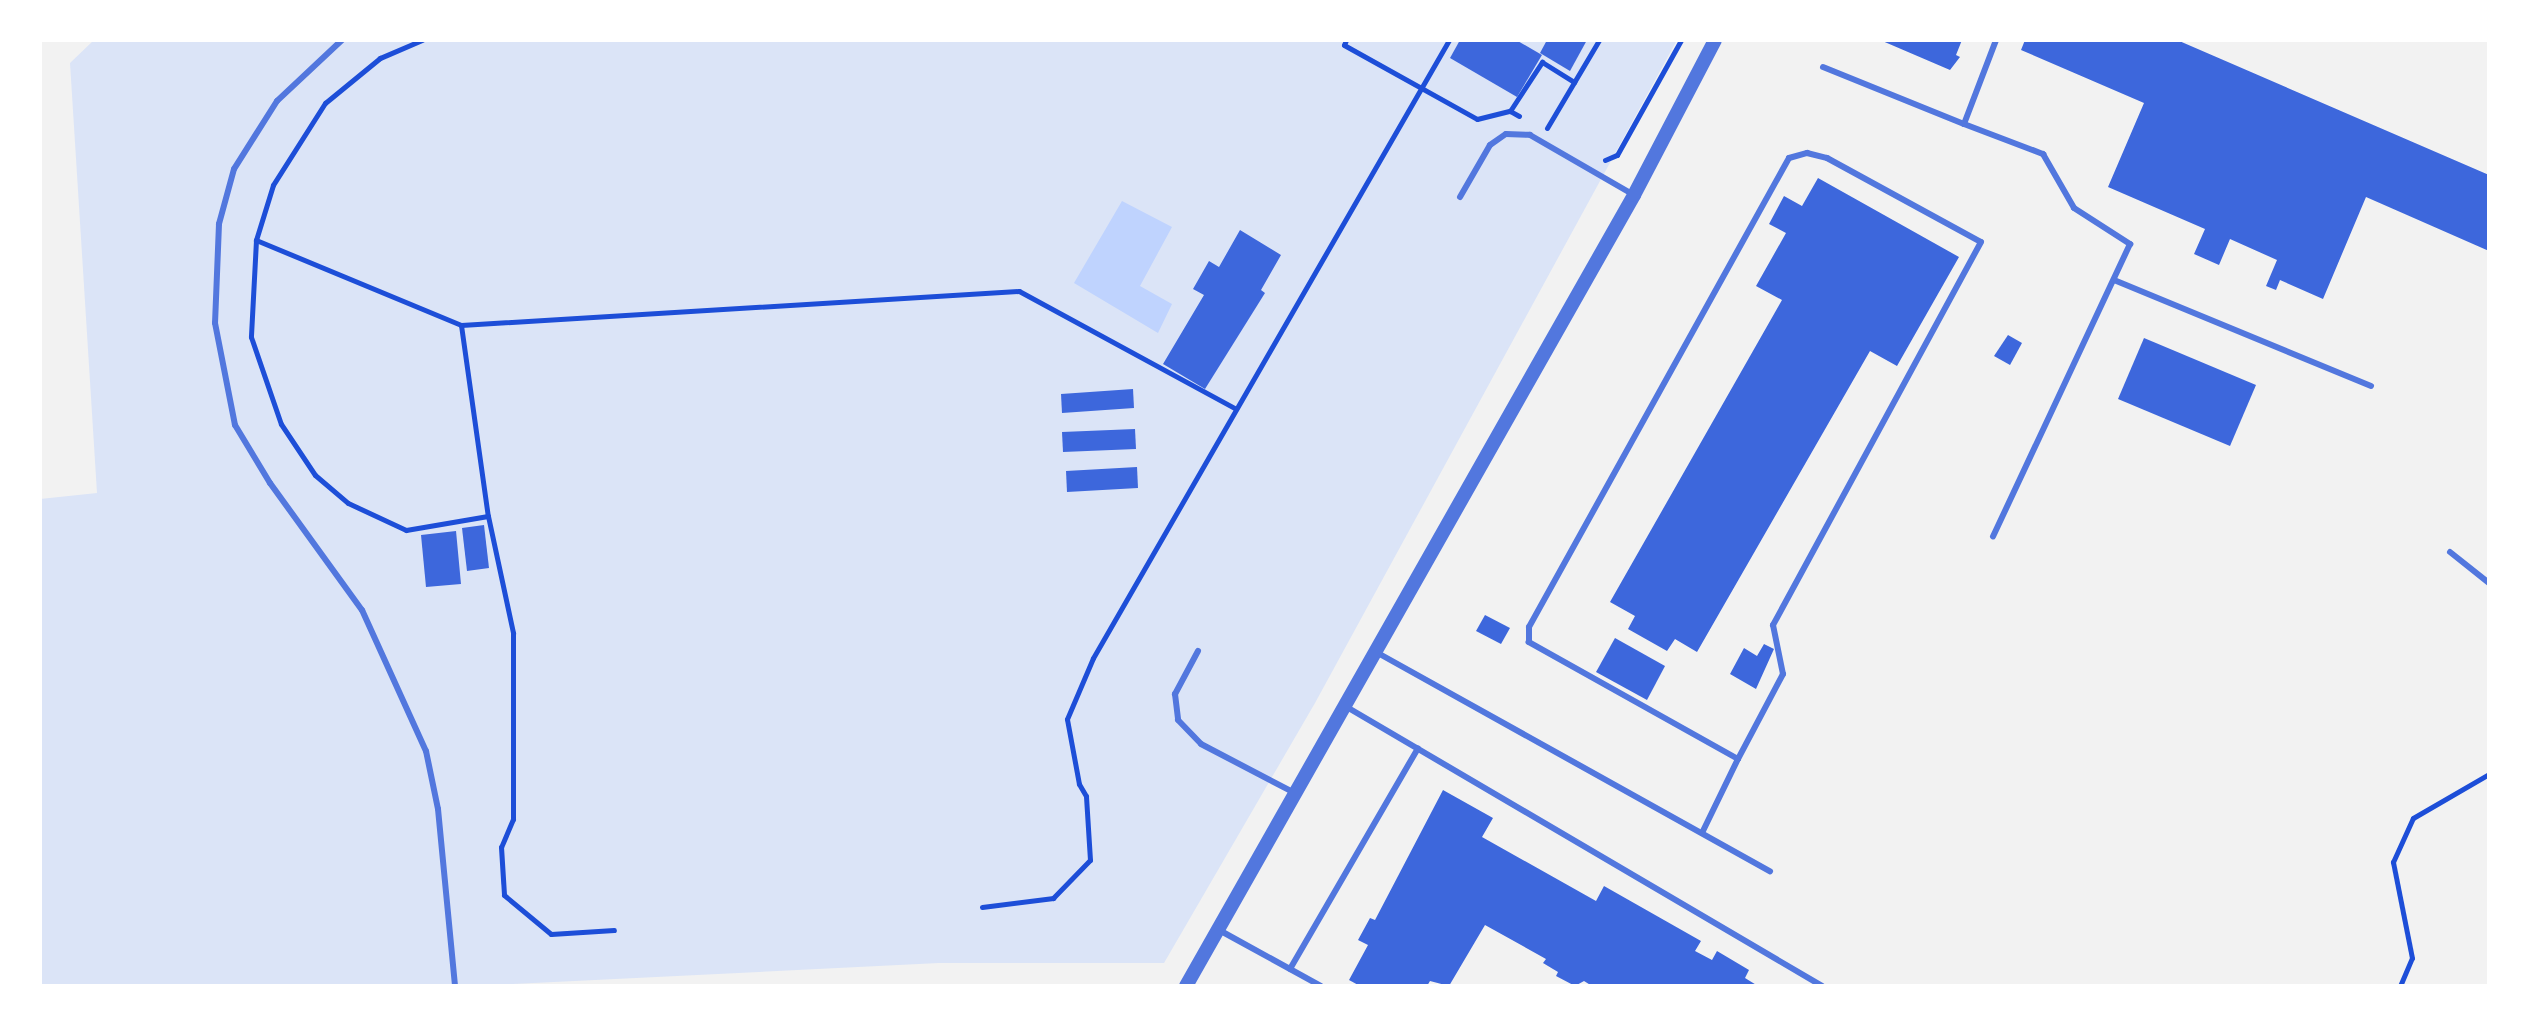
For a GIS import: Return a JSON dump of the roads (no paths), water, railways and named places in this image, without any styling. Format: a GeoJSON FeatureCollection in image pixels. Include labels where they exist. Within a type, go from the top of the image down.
{"type":"FeatureCollection","features":[{"type":"Feature","properties":{"kind":"street"},"geometry":{"type":"LineString","coordinates":[[1186,986],[1634,195],[1715,40]]}},
{"type":"Feature","properties":{"kind":"lane"},"geometry":{"type":"LineString","coordinates":[[342,40],[277,101],[234,169],[219,224],[215,323],[235,425],[270,483],[362,610],[426,751],[438,809],[455,986]]}},
{"type":"Feature","properties":{"kind":"lane"},"geometry":{"type":"LineString","coordinates":[[1964,124],[1996,40]]}},
{"type":"Feature","properties":{"kind":"lane"},"geometry":{"type":"LineString","coordinates":[[1823,67],[2043,154],[2074,208],[2130,244],[1993,536]]}},
{"type":"Feature","properties":{"kind":"lane"},"geometry":{"type":"LineString","coordinates":[[1460,197],[1490,145],[1506,134],[1530,135],[1634,195]]}},
{"type":"Feature","properties":{"kind":"lane"},"geometry":{"type":"LineString","coordinates":[[1702,833],[1783,674],[1773,625],[1981,242],[1827,158],[1807,153],[1789,158],[1529,627],[1529,642],[1738,759]]}},
{"type":"Feature","properties":{"kind":"lane"},"geometry":{"type":"LineString","coordinates":[[2114,280],[2371,386]]}},
{"type":"Feature","properties":{"kind":"lane"},"geometry":{"type":"LineString","coordinates":[[2450,552],[2489,583]]}},
{"type":"Feature","properties":{"kind":"lane"},"geometry":{"type":"LineString","coordinates":[[1198,651],[1175,694],[1178,720],[1201,744],[1295,793]]}},
{"type":"Feature","properties":{"kind":"lane"},"geometry":{"type":"LineString","coordinates":[[1376,652],[1770,871]]}},
{"type":"Feature","properties":{"kind":"lane"},"geometry":{"type":"LineString","coordinates":[[1345,706],[1822,986]]}},
{"type":"Feature","properties":{"kind":"lane"},"geometry":{"type":"LineString","coordinates":[[1290,969],[1418,748]]}},
{"type":"Feature","properties":{"kind":"lane"},"geometry":{"type":"LineString","coordinates":[[1218,930],[1321,986]]}},
{"type":"Feature","properties":{"kind":"water"},"geometry":{"type":"Polygon","coordinates":[[[1122,201],[1172,227],[1140,286],[1172,304],[1158,333],[1074,283],[1122,201]]]}}]}
